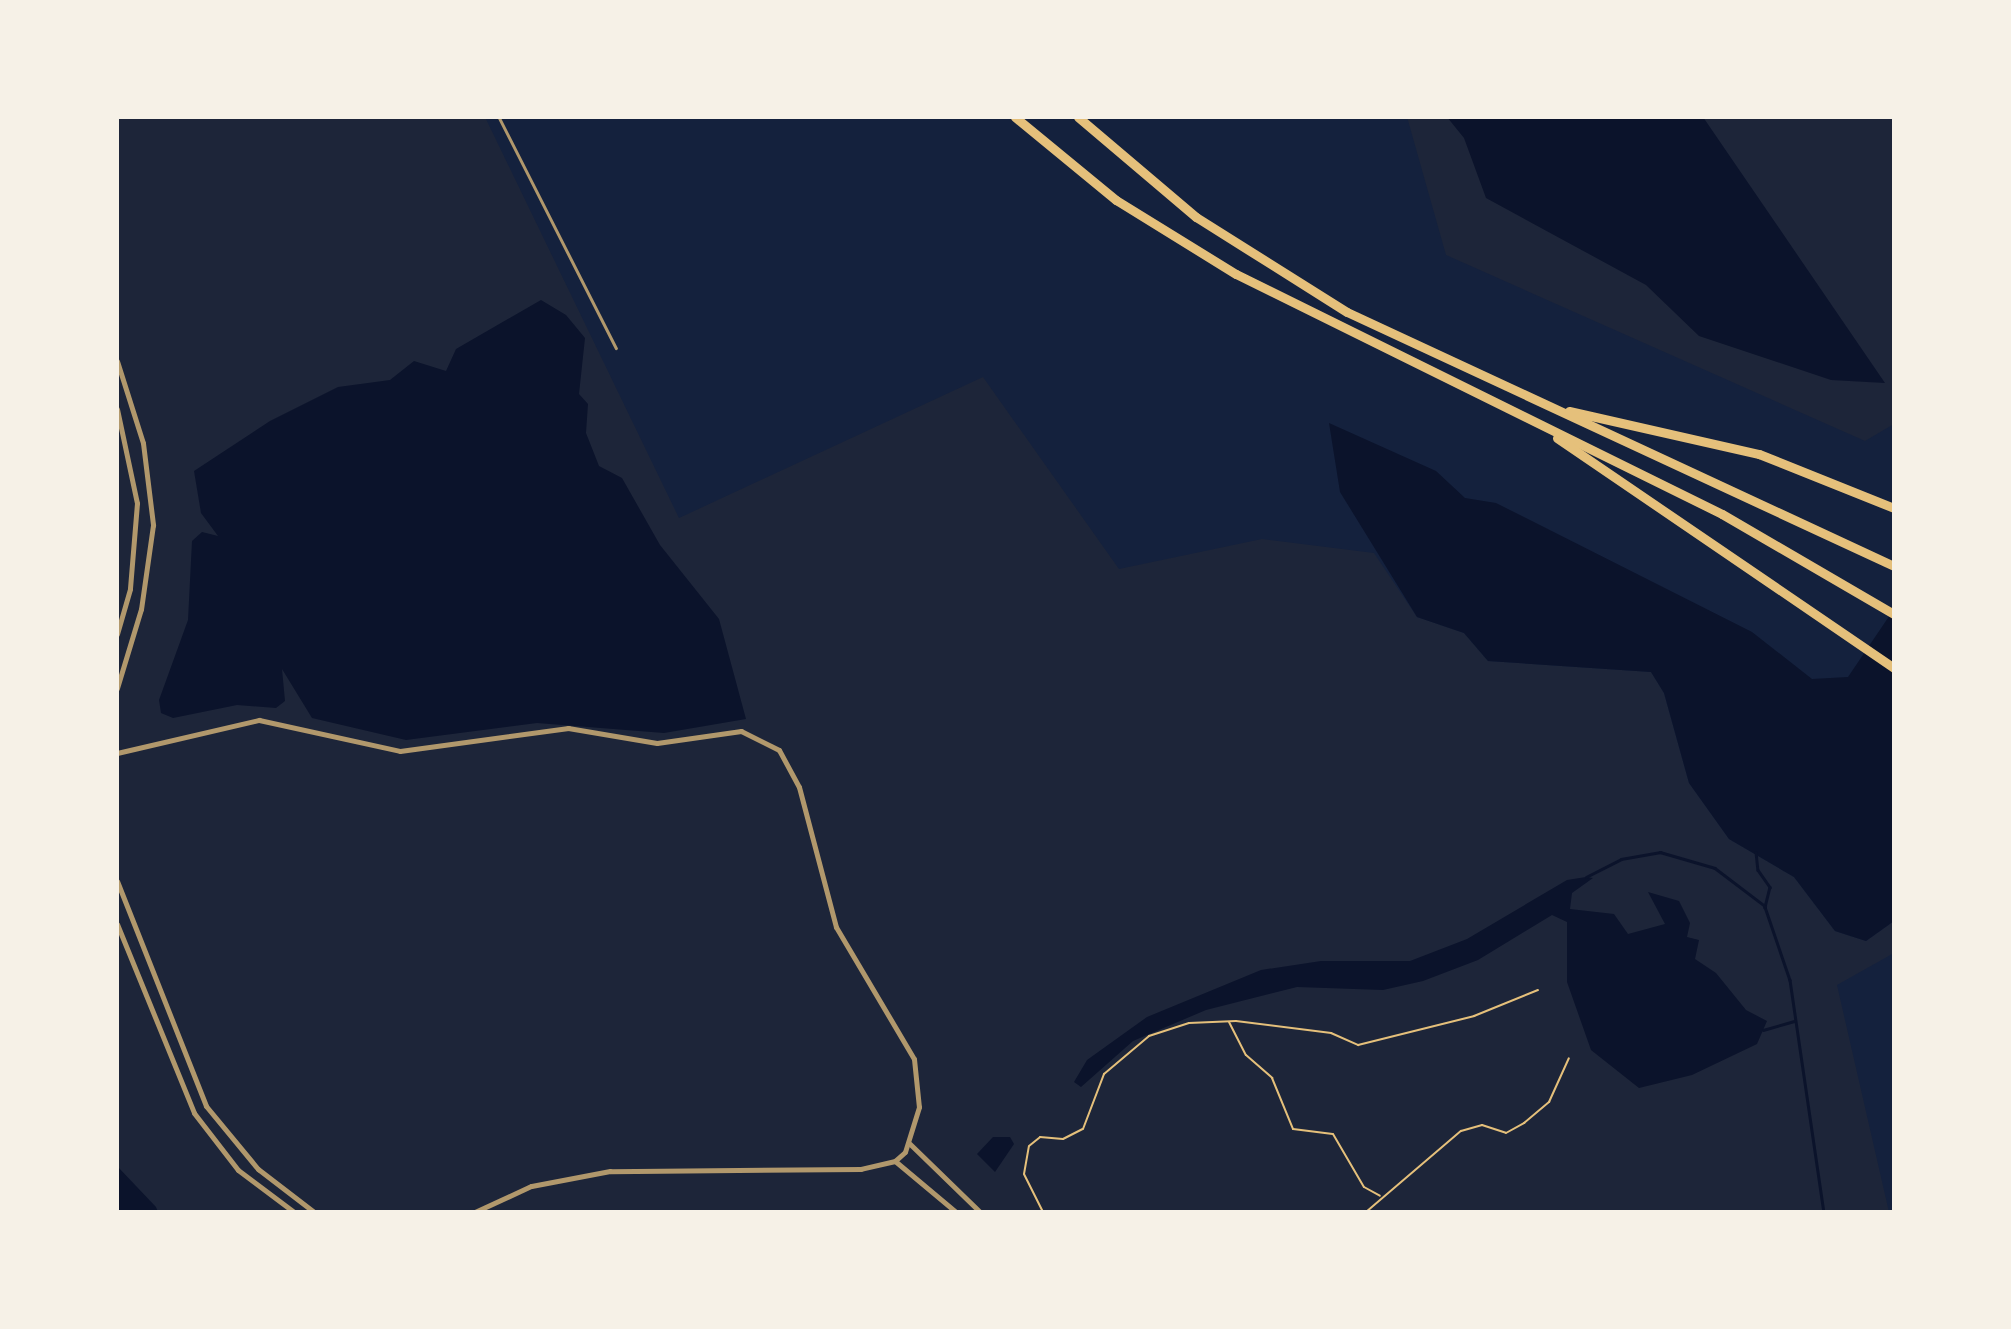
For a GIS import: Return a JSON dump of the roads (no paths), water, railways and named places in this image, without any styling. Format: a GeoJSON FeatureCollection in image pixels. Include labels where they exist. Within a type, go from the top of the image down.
{"type":"FeatureCollection","features":[{"type":"Feature","properties":{"kind":"highway"},"geometry":{"type":"LineString","coordinates":[[1015,117],[1116,200],[1185,244],[1290,304],[1721,513],[1894,614]]}},
{"type":"Feature","properties":{"kind":"highway"},"geometry":{"type":"LineString","coordinates":[[1078,117],[1196,217],[1295,284],[1541,403],[1891,565]]}},
{"type":"Feature","properties":{"kind":"highway"},"geometry":{"type":"LineString","coordinates":[[1541,403],[1759,454],[1894,508]]}},
{"type":"Feature","properties":{"kind":"highway"},"geometry":{"type":"LineString","coordinates":[[1528,418],[1843,636],[1894,668]]}},
{"type":"Feature","properties":{"kind":"street"},"geometry":{"type":"LineString","coordinates":[[117,361],[143,443],[153,525],[141,609],[117,688]]}},
{"type":"Feature","properties":{"kind":"street"},"geometry":{"type":"LineString","coordinates":[[117,409],[137,503],[130,589],[117,634]]}},
{"type":"Feature","properties":{"kind":"street"},"geometry":{"type":"LineString","coordinates":[[117,753],[259,720],[400,751],[568,727],[657,743],[724,730],[762,737],[779,750],[799,787],[836,927],[914,1059],[919,1107],[910,1144],[895,1161],[861,1169],[617,1170],[531,1186],[475,1212]]}},
{"type":"Feature","properties":{"kind":"street"},"geometry":{"type":"LineString","coordinates":[[117,881],[206,1105],[258,1169],[314,1212]]}},
{"type":"Feature","properties":{"kind":"street"},"geometry":{"type":"LineString","coordinates":[[117,924],[194,1113],[238,1170],[294,1212]]}},
{"type":"Feature","properties":{"kind":"street"},"geometry":{"type":"LineString","coordinates":[[910,1144],[980,1212]]}},
{"type":"Feature","properties":{"kind":"street"},"geometry":{"type":"LineString","coordinates":[[895,1161],[956,1212]]}},
{"type":"Feature","properties":{"kind":"lane"},"geometry":{"type":"LineString","coordinates":[[499,117],[616,348]]}},
{"type":"Feature","properties":{"kind":"waterway"},"geometry":{"type":"LineString","coordinates":[[1586,877],[1621,859],[1660,852],[1715,868],[1765,906]]}},
{"type":"Feature","properties":{"kind":"waterway"},"geometry":{"type":"LineString","coordinates":[[1756,852],[1758,870],[1770,887],[1765,907],[1790,980],[1824,1212]]}},
{"type":"Feature","properties":{"kind":"waterway"},"geometry":{"type":"LineString","coordinates":[[1763,1030],[1795,1021]]}}]}
